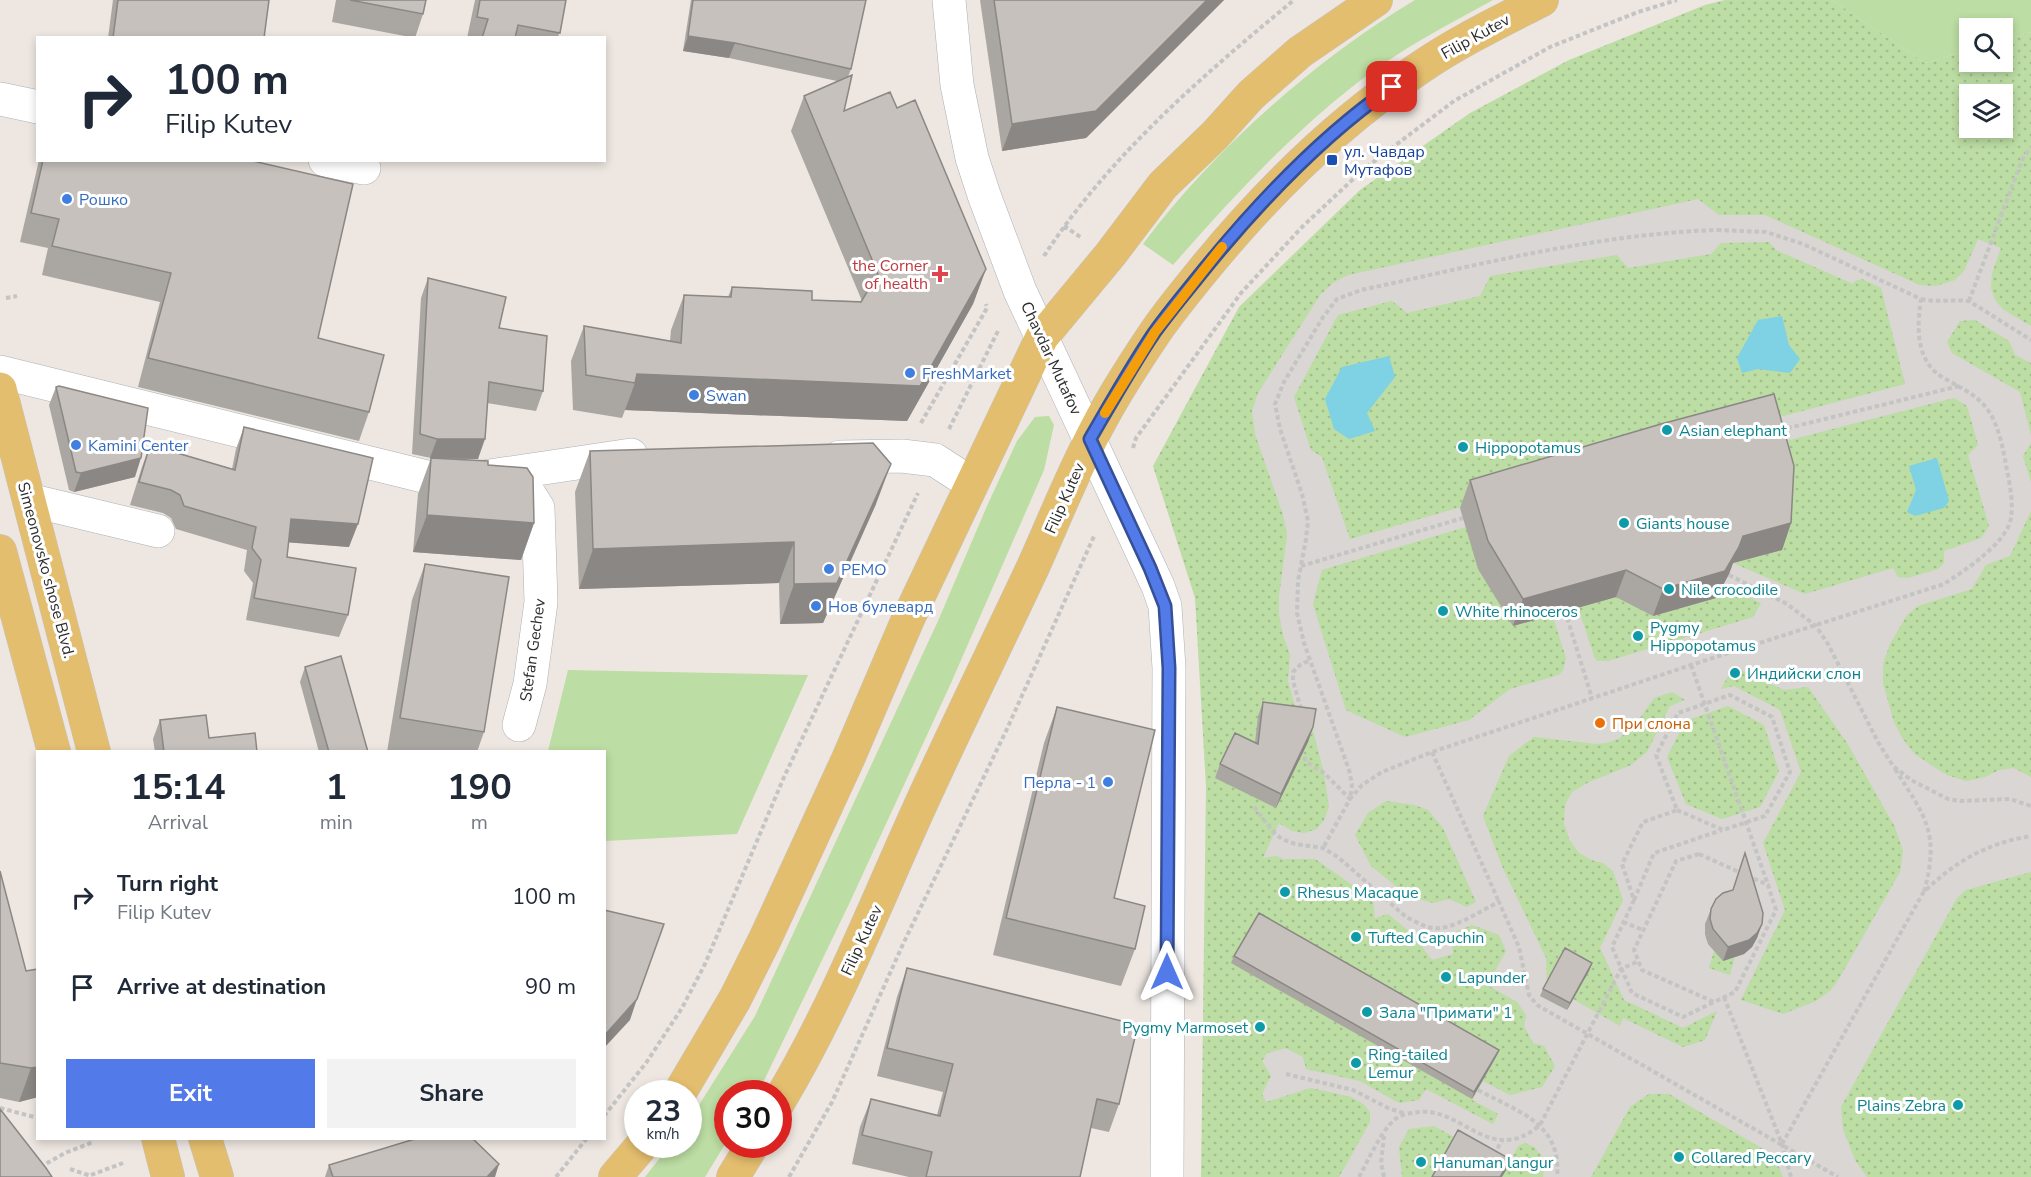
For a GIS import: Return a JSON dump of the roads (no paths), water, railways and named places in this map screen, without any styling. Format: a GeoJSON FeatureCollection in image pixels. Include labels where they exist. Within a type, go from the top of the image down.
{"type":"FeatureCollection","features":[{"type":"Feature","properties":{"kind":"main road"},"geometry":{"type":"LineString","coordinates":[[688,1080],[730,1008],[766,937],[848,759],[908,620],[1042,337],[1110,255],[1163,184],[1215,135],[1251,95],[1300,52],[1376,0]]}},
{"type":"Feature","properties":{"kind":"main road","name":"Filip Kutev"},"geometry":{"type":"LineString","coordinates":[[790,1080],[822,1022],[875,910],[920,806],[1090,439],[1155,332],[1258,205],[1300,163],[1377,97],[1423,65],[1470,37],[1542,0]]}},
{"type":"Feature","properties":{"kind":"main road","name":"Simeonovsko shose Blvd."},"geometry":{"type":"LineString","coordinates":[[0,389],[93,750]]}},
{"type":"Feature","properties":{"kind":"main road"},"geometry":{"type":"LineString","coordinates":[[0,551],[53,750]]}},
{"type":"Feature","properties":{"kind":"main road"},"geometry":{"type":"LineString","coordinates":[[159,1140],[168,1177]]}},
{"type":"Feature","properties":{"kind":"main road"},"geometry":{"type":"LineString","coordinates":[[206,1140],[217,1177]]}},
{"type":"Feature","properties":{"kind":"main road"},"geometry":{"type":"LineString","coordinates":[[615,1177],[631,1158]]}},
{"type":"Feature","properties":{"kind":"main road"},"geometry":{"type":"LineString","coordinates":[[733,1177],[745,1158]]}},
{"type":"Feature","properties":{"kind":"street","name":"Chavdar Mutafov"},"geometry":{"type":"LineString","coordinates":[[949,0],[957,85],[972,158],[1006,254],[1020,291],[1158,586],[1165,606],[1167,632],[1167,1177]]}},
{"type":"Feature","properties":{"kind":"street"},"geometry":{"type":"LineString","coordinates":[[0,99],[36,106]]}},
{"type":"Feature","properties":{"kind":"street"},"geometry":{"type":"LineString","coordinates":[[335,162],[364,168]]}},
{"type":"Feature","properties":{"kind":"street"},"geometry":{"type":"LineString","coordinates":[[0,372],[427,477],[470,479],[647,453],[657,456]]}},
{"type":"Feature","properties":{"kind":"street"},"geometry":{"type":"LineString","coordinates":[[807,458],[902,456],[935,460],[972,484]]}},
{"type":"Feature","properties":{"kind":"street","name":"Stefan Gechev"},"geometry":{"type":"LineString","coordinates":[[516,473],[538,508],[541,602],[530,684],[519,725]]}},
{"type":"Feature","properties":{"kind":"street"},"geometry":{"type":"LineString","coordinates":[[29,501],[158,531]]}},
{"type":"Feature","properties":{"kind":"water"},"geometry":{"type":"Polygon","coordinates":[[[1782,316],[1789,345],[1800,359],[1790,373],[1758,369],[1742,373],[1737,358],[1758,320],[1782,316]]]}},
{"type":"Feature","properties":{"kind":"water"},"geometry":{"type":"Polygon","coordinates":[[[1389,356],[1395,377],[1367,413],[1375,431],[1349,439],[1334,429],[1325,399],[1342,367],[1389,356]]]}},
{"type":"Feature","properties":{"kind":"water"},"geometry":{"type":"Polygon","coordinates":[[[1937,458],[1949,501],[1944,508],[1915,516],[1907,512],[1916,490],[1909,466],[1937,458]]]}},
{"type":"Feature","properties":{"kind":"place","name":"ул. Чавдар Мутафов"},"geometry":{"type":"Point","coordinates":[1332,160]}},
{"type":"Feature","properties":{"kind":"place","name":"Рошко"},"geometry":{"type":"Point","coordinates":[67,199]}},
{"type":"Feature","properties":{"kind":"place","name":"the Corner of health"},"geometry":{"type":"Point","coordinates":[940,274]}},
{"type":"Feature","properties":{"kind":"place","name":"FreshMarket"},"geometry":{"type":"Point","coordinates":[910,373]}},
{"type":"Feature","properties":{"kind":"place","name":"Swan"},"geometry":{"type":"Point","coordinates":[694,395]}},
{"type":"Feature","properties":{"kind":"place","name":"Asian elephant"},"geometry":{"type":"Point","coordinates":[1667,430]}},
{"type":"Feature","properties":{"kind":"place","name":"Kamini Center"},"geometry":{"type":"Point","coordinates":[76,445]}},
{"type":"Feature","properties":{"kind":"place","name":"Hippopotamus"},"geometry":{"type":"Point","coordinates":[1463,447]}},
{"type":"Feature","properties":{"kind":"place","name":"Giants house"},"geometry":{"type":"Point","coordinates":[1624,523]}},
{"type":"Feature","properties":{"kind":"place","name":"РЕМО"},"geometry":{"type":"Point","coordinates":[829,569]}},
{"type":"Feature","properties":{"kind":"place","name":"Nile crocodile"},"geometry":{"type":"Point","coordinates":[1669,589]}},
{"type":"Feature","properties":{"kind":"place","name":"Нов булевард"},"geometry":{"type":"Point","coordinates":[816,606]}},
{"type":"Feature","properties":{"kind":"place","name":"White rhinoceros"},"geometry":{"type":"Point","coordinates":[1443,611]}},
{"type":"Feature","properties":{"kind":"place","name":"Pygmy Hippopotamus"},"geometry":{"type":"Point","coordinates":[1638,636]}},
{"type":"Feature","properties":{"kind":"place","name":"Индийски слон"},"geometry":{"type":"Point","coordinates":[1735,673]}},
{"type":"Feature","properties":{"kind":"place","name":"При слона"},"geometry":{"type":"Point","coordinates":[1600,723]}},
{"type":"Feature","properties":{"kind":"place","name":"Перла - 1"},"geometry":{"type":"Point","coordinates":[1108,782]}},
{"type":"Feature","properties":{"kind":"place","name":"Rhesus Macaque"},"geometry":{"type":"Point","coordinates":[1285,892]}},
{"type":"Feature","properties":{"kind":"place","name":"Tufted Capuchin"},"geometry":{"type":"Point","coordinates":[1356,937]}},
{"type":"Feature","properties":{"kind":"place","name":"Lapunder"},"geometry":{"type":"Point","coordinates":[1446,977]}},
{"type":"Feature","properties":{"kind":"place","name":"Зала \"Примати\" 1"},"geometry":{"type":"Point","coordinates":[1367,1012]}},
{"type":"Feature","properties":{"kind":"place","name":"Pygmy Marmoset"},"geometry":{"type":"Point","coordinates":[1260,1027]}},
{"type":"Feature","properties":{"kind":"place","name":"Ring-tailed Lemur"},"geometry":{"type":"Point","coordinates":[1356,1063]}},
{"type":"Feature","properties":{"kind":"place","name":"Plains Zebra"},"geometry":{"type":"Point","coordinates":[1958,1105]}},
{"type":"Feature","properties":{"kind":"place","name":"Collared Peccary"},"geometry":{"type":"Point","coordinates":[1679,1157]}},
{"type":"Feature","properties":{"kind":"place","name":"Hanuman langur"},"geometry":{"type":"Point","coordinates":[1421,1162]}}]}
